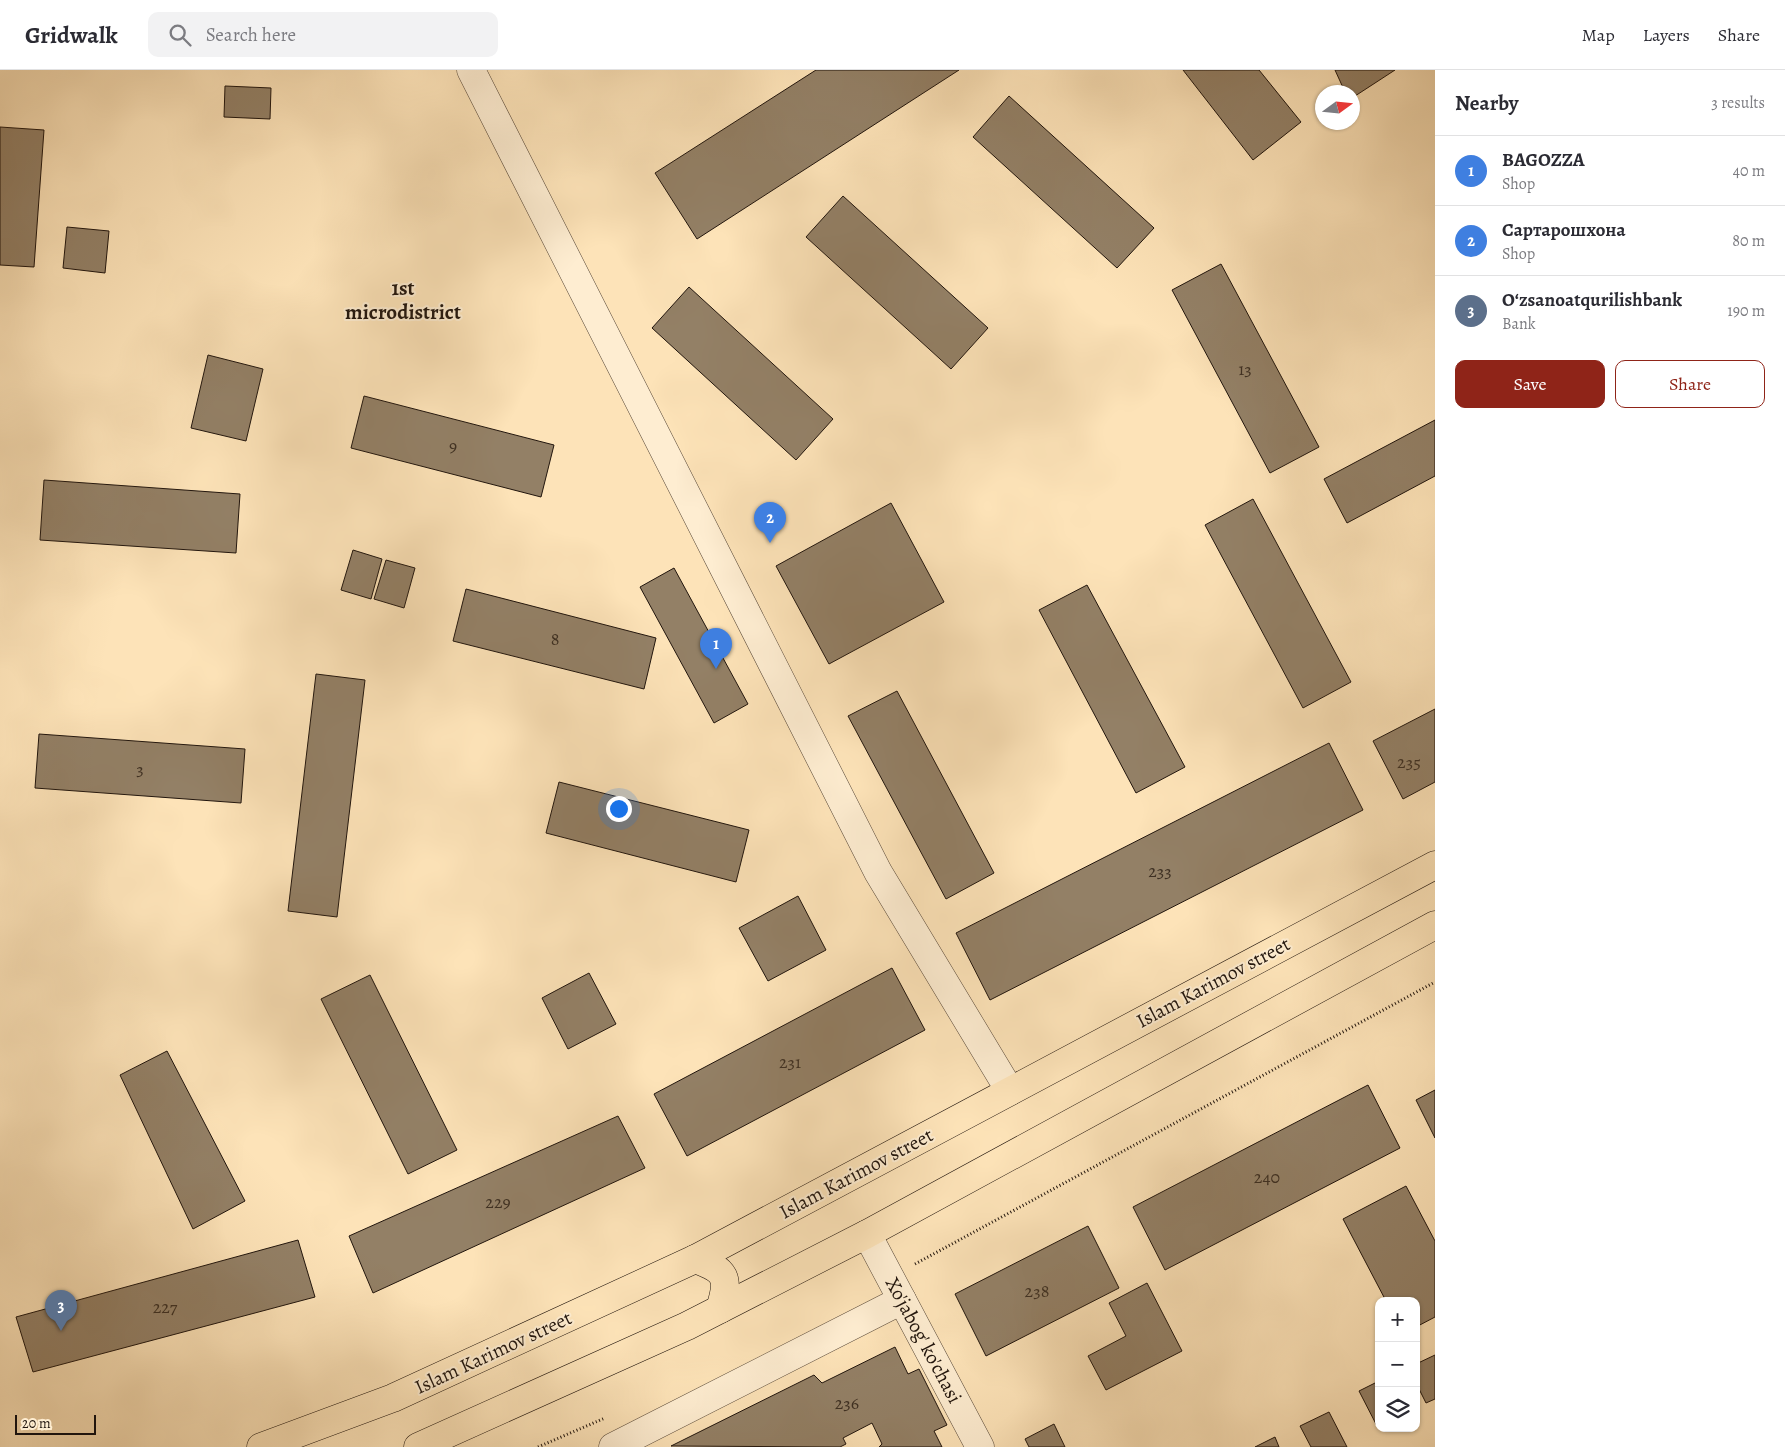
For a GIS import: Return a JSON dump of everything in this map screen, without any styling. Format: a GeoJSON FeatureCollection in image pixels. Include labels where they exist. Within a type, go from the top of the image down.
{"type":"FeatureCollection","features":[{"type":"Feature","properties":{"kind":"main road","name":"Islam Karimov street"},"geometry":{"type":"LineString","coordinates":[[261,1447],[393,1398],[695,1259],[1435,864]]}},
{"type":"Feature","properties":{"kind":"main road"},"geometry":{"type":"LineString","coordinates":[[418,1447],[720,1309],[867,1234],[1435,925]]}},
{"type":"Feature","properties":{"kind":"main road"},"geometry":{"type":"LineString","coordinates":[[695,1259],[716,1267],[726,1282],[726,1291],[720,1309]]}},
{"type":"Feature","properties":{"kind":"street"},"geometry":{"type":"LineString","coordinates":[[472,70],[878,872],[1010,1091]]}},
{"type":"Feature","properties":{"kind":"street","name":"Xo'jabog' ko'chasi"},"geometry":{"type":"LineString","coordinates":[[867,1234],[980,1447]]}},
{"type":"Feature","properties":{"kind":"street"},"geometry":{"type":"LineString","coordinates":[[613,1447],[896,1288]]}},
{"type":"Feature","properties":{"kind":"path"},"geometry":{"type":"LineString","coordinates":[[896,1288],[1435,982]]}},
{"type":"Feature","properties":{"kind":"path"},"geometry":{"type":"LineString","coordinates":[[538,1447],[612,1415]]}},
{"type":"Feature","properties":{"kind":"building"},"geometry":{"type":"Polygon","coordinates":[[[816,70],[959,70],[697,239],[655,173],[816,70]]]}},
{"type":"Feature","properties":{"kind":"building"},"geometry":{"type":"Polygon","coordinates":[[[1183,70],[1259,70],[1301,122],[1253,160],[1183,70]]]}},
{"type":"Feature","properties":{"kind":"building"},"geometry":{"type":"Polygon","coordinates":[[[1335,70],[1395,70],[1360,93],[1360,85],[1342,85],[1335,70]]]}},
{"type":"Feature","properties":{"kind":"building"},"geometry":{"type":"Polygon","coordinates":[[[225,86],[271,88],[270,119],[224,117],[225,86]]]}},
{"type":"Feature","properties":{"kind":"building"},"geometry":{"type":"Polygon","coordinates":[[[1009,96],[1154,228],[1117,268],[973,137],[1009,96]]]}},
{"type":"Feature","properties":{"kind":"building"},"geometry":{"type":"Polygon","coordinates":[[[0,127],[44,130],[34,267],[0,265],[0,127]]]}},
{"type":"Feature","properties":{"kind":"building"},"geometry":{"type":"Polygon","coordinates":[[[843,196],[988,328],[951,369],[806,237],[843,196]]]}},
{"type":"Feature","properties":{"kind":"building"},"geometry":{"type":"Polygon","coordinates":[[[67,227],[109,231],[105,273],[63,268],[67,227]]]}},
{"type":"Feature","properties":{"kind":"building"},"geometry":{"type":"Polygon","coordinates":[[[1221,264],[1319,447],[1270,473],[1172,290],[1221,264]]]}},
{"type":"Feature","properties":{"kind":"building"},"geometry":{"type":"Polygon","coordinates":[[[689,287],[833,419],[796,460],[652,328],[689,287]]]}},
{"type":"Feature","properties":{"kind":"building"},"geometry":{"type":"Polygon","coordinates":[[[208,355],[263,369],[246,441],[191,428],[208,355]]]}},
{"type":"Feature","properties":{"kind":"building"},"geometry":{"type":"Polygon","coordinates":[[[364,396],[554,445],[541,497],[351,448],[364,396]]]}},
{"type":"Feature","properties":{"kind":"building"},"geometry":{"type":"Polygon","coordinates":[[[1435,420],[1435,476],[1347,523],[1324,479],[1435,420]]]}},
{"type":"Feature","properties":{"kind":"building"},"geometry":{"type":"Polygon","coordinates":[[[44,480],[240,494],[236,553],[40,540],[44,480]]]}},
{"type":"Feature","properties":{"kind":"building"},"geometry":{"type":"Polygon","coordinates":[[[1253,499],[1351,682],[1303,708],[1205,525],[1253,499]]]}},
{"type":"Feature","properties":{"kind":"building"},"geometry":{"type":"Polygon","coordinates":[[[891,503],[944,602],[829,664],[776,566],[891,503]]]}},
{"type":"Feature","properties":{"kind":"building"},"geometry":{"type":"Polygon","coordinates":[[[353,550],[382,559],[371,599],[341,590],[353,550]]]}},
{"type":"Feature","properties":{"kind":"building"},"geometry":{"type":"Polygon","coordinates":[[[386,560],[415,568],[404,608],[374,599],[386,560]]]}},
{"type":"Feature","properties":{"kind":"building"},"geometry":{"type":"Polygon","coordinates":[[[674,568],[748,704],[714,723],[640,587],[674,568]]]}},
{"type":"Feature","properties":{"kind":"building"},"geometry":{"type":"Polygon","coordinates":[[[1087,585],[1185,767],[1136,793],[1039,610],[1087,585]]]}},
{"type":"Feature","properties":{"kind":"building"},"geometry":{"type":"Polygon","coordinates":[[[466,589],[656,638],[644,689],[453,641],[466,589]]]}},
{"type":"Feature","properties":{"kind":"building"},"geometry":{"type":"Polygon","coordinates":[[[316,674],[365,680],[337,917],[288,911],[316,674]]]}},
{"type":"Feature","properties":{"kind":"building"},"geometry":{"type":"Polygon","coordinates":[[[897,691],[994,873],[946,899],[848,716],[897,691]]]}},
{"type":"Feature","properties":{"kind":"building"},"geometry":{"type":"Polygon","coordinates":[[[1435,709],[1435,782],[1403,799],[1373,741],[1435,709]]]}},
{"type":"Feature","properties":{"kind":"building"},"geometry":{"type":"Polygon","coordinates":[[[39,734],[245,749],[241,803],[35,788],[39,734]]]}},
{"type":"Feature","properties":{"kind":"building"},"geometry":{"type":"Polygon","coordinates":[[[1329,743],[1363,810],[990,1000],[956,933],[1329,743]]]}},
{"type":"Feature","properties":{"kind":"building"},"geometry":{"type":"Polygon","coordinates":[[[559,782],[749,830],[736,882],[546,833],[559,782]]]}},
{"type":"Feature","properties":{"kind":"building"},"geometry":{"type":"Polygon","coordinates":[[[798,896],[826,950],[768,981],[739,928],[798,896]]]}},
{"type":"Feature","properties":{"kind":"building"},"geometry":{"type":"Polygon","coordinates":[[[892,968],[925,1030],[687,1156],[654,1094],[892,968]]]}},
{"type":"Feature","properties":{"kind":"building"},"geometry":{"type":"Polygon","coordinates":[[[589,973],[616,1024],[568,1049],[542,998],[589,973]]]}},
{"type":"Feature","properties":{"kind":"building"},"geometry":{"type":"Polygon","coordinates":[[[370,975],[457,1150],[408,1174],[321,999],[370,975]]]}},
{"type":"Feature","properties":{"kind":"building"},"geometry":{"type":"Polygon","coordinates":[[[167,1051],[245,1201],[193,1229],[120,1075],[167,1051]]]}},
{"type":"Feature","properties":{"kind":"building"},"geometry":{"type":"Polygon","coordinates":[[[1368,1085],[1400,1148],[1165,1270],[1133,1207],[1368,1085]]]}},
{"type":"Feature","properties":{"kind":"building"},"geometry":{"type":"Polygon","coordinates":[[[1435,1090],[1435,1138],[1416,1100],[1435,1090]]]}},
{"type":"Feature","properties":{"kind":"building"},"geometry":{"type":"Polygon","coordinates":[[[618,1116],[645,1168],[373,1293],[349,1236],[618,1116]]]}},
{"type":"Feature","properties":{"kind":"building"},"geometry":{"type":"Polygon","coordinates":[[[1406,1186],[1435,1241],[1435,1317],[1420,1325],[1420,1297],[1384,1297],[1343,1219],[1406,1186]]]}},
{"type":"Feature","properties":{"kind":"building"},"geometry":{"type":"Polygon","coordinates":[[[1088,1226],[1119,1288],[986,1356],[955,1294],[1088,1226]]]}},
{"type":"Feature","properties":{"kind":"building"},"geometry":{"type":"Polygon","coordinates":[[[298,1240],[315,1297],[33,1372],[16,1317],[298,1240]]]}},
{"type":"Feature","properties":{"kind":"building"},"geometry":{"type":"Polygon","coordinates":[[[1147,1283],[1182,1351],[1106,1390],[1088,1356],[1126,1336],[1109,1303],[1147,1283]]]}},
{"type":"Feature","properties":{"kind":"building"},"geometry":{"type":"Polygon","coordinates":[[[895,1347],[908,1374],[919,1369],[947,1425],[934,1431],[942,1447],[879,1447],[882,1444],[872,1423],[843,1438],[846,1444],[840,1447],[671,1446],[814,1375],[822,1383],[895,1347]]]}},
{"type":"Feature","properties":{"kind":"building"},"geometry":{"type":"Polygon","coordinates":[[[1435,1355],[1435,1399],[1426,1403],[1420,1391],[1420,1362],[1435,1355]]]}},
{"type":"Feature","properties":{"kind":"building"},"geometry":{"type":"Polygon","coordinates":[[[1375,1383],[1375,1422],[1359,1391],[1375,1383]]]}},
{"type":"Feature","properties":{"kind":"building"},"geometry":{"type":"Polygon","coordinates":[[[1329,1412],[1347,1447],[1311,1447],[1300,1426],[1329,1412]]]}},
{"type":"Feature","properties":{"kind":"building"},"geometry":{"type":"Polygon","coordinates":[[[1054,1424],[1065,1447],[1029,1447],[1025,1439],[1054,1424]]]}},
{"type":"Feature","properties":{"kind":"building"},"geometry":{"type":"Polygon","coordinates":[[[1275,1437],[1279,1447],[1255,1447],[1275,1437]]]}},
{"type":"Feature","properties":{"kind":"place","name":"Сартарошхона"},"geometry":{"type":"Point","coordinates":[770,543]}},
{"type":"Feature","properties":{"kind":"place","name":"BAGOZZA"},"geometry":{"type":"Point","coordinates":[716,669]}},
{"type":"Feature","properties":{"kind":"place","name":"Oʻzsanoatqurilishbank"},"geometry":{"type":"Point","coordinates":[61,1331]}},
{"type":"Feature","properties":{"kind":"district","name":"1st microdistrict"},"geometry":{"type":"Point","coordinates":[403,300]}}]}
